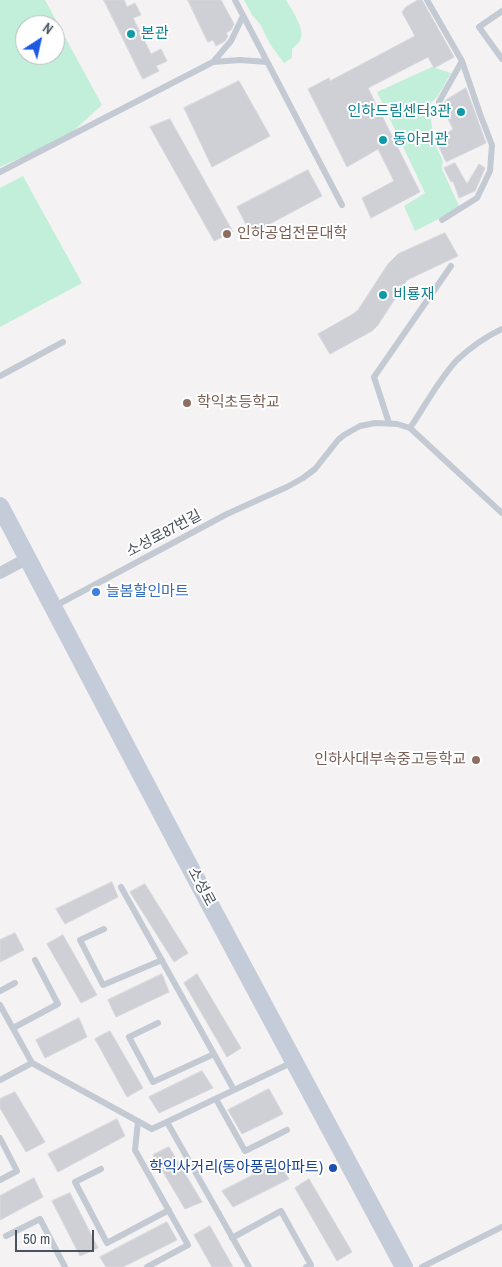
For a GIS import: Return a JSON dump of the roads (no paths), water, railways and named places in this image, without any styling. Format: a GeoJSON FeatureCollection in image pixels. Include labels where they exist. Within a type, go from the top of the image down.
{"type":"FeatureCollection","features":[{"type":"Feature","properties":{"kind":"main road","name":"소성로"},"geometry":{"type":"LineString","coordinates":[[0,506],[401,1266]]}},
{"type":"Feature","properties":{"kind":"street"},"geometry":{"type":"LineString","coordinates":[[0,573],[28,558]]}},
{"type":"Feature","properties":{"kind":"lane"},"geometry":{"type":"LineString","coordinates":[[235,0],[342,205]]}},
{"type":"Feature","properties":{"kind":"lane"},"geometry":{"type":"LineString","coordinates":[[428,0],[462,61],[492,145],[490,171],[477,198],[442,220]]}},
{"type":"Feature","properties":{"kind":"lane"},"geometry":{"type":"LineString","coordinates":[[502,10],[479,27],[502,59]]}},
{"type":"Feature","properties":{"kind":"lane"},"geometry":{"type":"LineString","coordinates":[[0,172],[213,62],[231,42],[243,16]]}},
{"type":"Feature","properties":{"kind":"lane"},"geometry":{"type":"LineString","coordinates":[[213,62],[240,60],[267,62]]}},
{"type":"Feature","properties":{"kind":"lane"},"geometry":{"type":"LineString","coordinates":[[439,102],[462,61]]}},
{"type":"Feature","properties":{"kind":"lane"},"geometry":{"type":"LineString","coordinates":[[451,266],[402,337],[374,377],[417,314],[451,266]]}},
{"type":"Feature","properties":{"kind":"lane"},"geometry":{"type":"LineString","coordinates":[[502,329],[486,336],[456,361],[410,428],[502,513]]}},
{"type":"Feature","properties":{"kind":"lane"},"geometry":{"type":"LineString","coordinates":[[0,376],[63,342]]}},
{"type":"Feature","properties":{"kind":"lane"},"geometry":{"type":"LineString","coordinates":[[374,377],[389,424]]}},
{"type":"Feature","properties":{"kind":"lane","name":"소성로87번길"},"geometry":{"type":"LineString","coordinates":[[54,607],[227,514],[287,487],[315,469],[338,440],[360,426],[375,423],[396,424],[410,428]]}},
{"type":"Feature","properties":{"kind":"lane"},"geometry":{"type":"LineString","coordinates":[[121,887],[234,1090]]}},
{"type":"Feature","properties":{"kind":"lane"},"geometry":{"type":"LineString","coordinates":[[104,929],[80,940],[103,985],[162,960]]}},
{"type":"Feature","properties":{"kind":"lane"},"geometry":{"type":"LineString","coordinates":[[13,1028],[58,1004],[35,960]]}},
{"type":"Feature","properties":{"kind":"lane"},"geometry":{"type":"LineString","coordinates":[[0,991],[15,983]]}},
{"type":"Feature","properties":{"kind":"lane"},"geometry":{"type":"LineString","coordinates":[[0,1005],[32,1063],[152,1129],[294,1061]]}},
{"type":"Feature","properties":{"kind":"lane"},"geometry":{"type":"LineString","coordinates":[[158,1024],[129,1037],[153,1082],[214,1054]]}},
{"type":"Feature","properties":{"kind":"lane"},"geometry":{"type":"LineString","coordinates":[[0,1080],[32,1063]]}},
{"type":"Feature","properties":{"kind":"lane"},"geometry":{"type":"LineString","coordinates":[[216,1099],[245,1151],[287,1130]]}},
{"type":"Feature","properties":{"kind":"lane"},"geometry":{"type":"LineString","coordinates":[[138,1121],[136,1150],[188,1245],[147,1267]]}},
{"type":"Feature","properties":{"kind":"lane"},"geometry":{"type":"LineString","coordinates":[[168,1122],[248,1267]]}},
{"type":"Feature","properties":{"kind":"lane"},"geometry":{"type":"LineString","coordinates":[[0,1138],[17,1171],[0,1180]]}},
{"type":"Feature","properties":{"kind":"lane"},"geometry":{"type":"LineString","coordinates":[[101,1169],[75,1182],[107,1242],[169,1210]]}},
{"type":"Feature","properties":{"kind":"lane"},"geometry":{"type":"LineString","coordinates":[[232,1238],[281,1211],[310,1265],[306,1267]]}},
{"type":"Feature","properties":{"kind":"lane"},"geometry":{"type":"LineString","coordinates":[[6,1236],[40,1219],[65,1267]]}},
{"type":"Feature","properties":{"kind":"lane"},"geometry":{"type":"LineString","coordinates":[[422,1267],[502,1227]]}},
{"type":"Feature","properties":{"kind":"place","name":"본관"},"geometry":{"type":"Point","coordinates":[131,34]}},
{"type":"Feature","properties":{"kind":"place","name":"인하드림센터3관"},"geometry":{"type":"Point","coordinates":[461,112]}},
{"type":"Feature","properties":{"kind":"place","name":"동아리관"},"geometry":{"type":"Point","coordinates":[383,140]}},
{"type":"Feature","properties":{"kind":"place","name":"인하공업전문대학"},"geometry":{"type":"Point","coordinates":[227,234]}},
{"type":"Feature","properties":{"kind":"place","name":"비룡재"},"geometry":{"type":"Point","coordinates":[383,295]}},
{"type":"Feature","properties":{"kind":"place","name":"학익초등학교"},"geometry":{"type":"Point","coordinates":[187,403]}},
{"type":"Feature","properties":{"kind":"place","name":"늘봄할인마트"},"geometry":{"type":"Point","coordinates":[96,592]}},
{"type":"Feature","properties":{"kind":"place","name":"인하사대부속중고등학교"},"geometry":{"type":"Point","coordinates":[476,760]}},
{"type":"Feature","properties":{"kind":"place","name":"학익사거리(동아풍림아파트)"},"geometry":{"type":"Point","coordinates":[333,1168]}}]}
